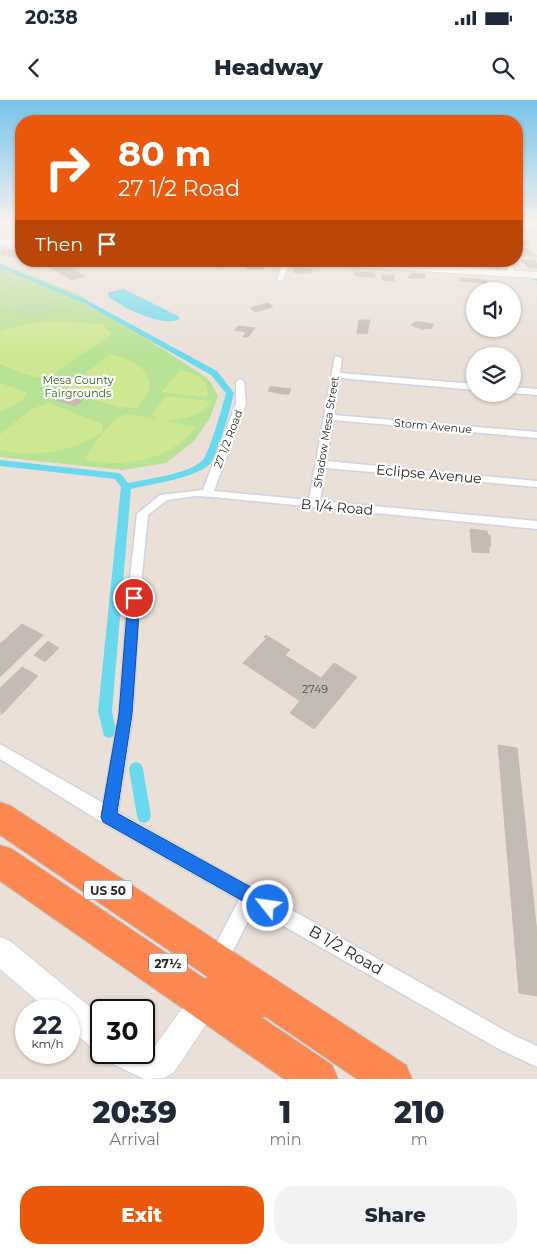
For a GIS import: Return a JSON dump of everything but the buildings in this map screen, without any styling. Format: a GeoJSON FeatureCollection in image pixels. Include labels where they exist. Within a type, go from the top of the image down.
{"type":"FeatureCollection","features":[{"type":"Feature","properties":{"kind":"highway","name":"US 50"},"geometry":{"type":"LineString","coordinates":[[0,817],[392,1079]]}},
{"type":"Feature","properties":{"kind":"highway","name":"US 50"},"geometry":{"type":"LineString","coordinates":[[0,861],[318,1079]]}},
{"type":"Feature","properties":{"kind":"highway","name":"27½"},"geometry":{"type":"LineString","coordinates":[[120,943],[190,973],[217,962]]}},
{"type":"Feature","properties":{"kind":"highway"},"geometry":{"type":"LineString","coordinates":[[205,1001],[218,992],[276,1001]]}},
{"type":"Feature","properties":{"kind":"street"},"geometry":{"type":"LineString","coordinates":[[280,278],[285,267]]}},
{"type":"Feature","properties":{"kind":"street"},"geometry":{"type":"LineString","coordinates":[[399,267],[537,275]]}},
{"type":"Feature","properties":{"kind":"street"},"geometry":{"type":"LineString","coordinates":[[510,267],[512,274]]}},
{"type":"Feature","properties":{"kind":"street","name":"Shadow Mesa Street"},"geometry":{"type":"LineString","coordinates":[[314,505],[338,358]]}},
{"type":"Feature","properties":{"kind":"street"},"geometry":{"type":"LineString","coordinates":[[335,375],[466,386]]}},
{"type":"Feature","properties":{"kind":"street","name":"27 1/2 Road"},"geometry":{"type":"LineString","coordinates":[[207,494],[241,404],[240,382]]}},
{"type":"Feature","properties":{"kind":"street"},"geometry":{"type":"LineString","coordinates":[[521,391],[537,392]]}},
{"type":"Feature","properties":{"kind":"street","name":"Storm Avenue"},"geometry":{"type":"LineString","coordinates":[[329,416],[537,434]]}},
{"type":"Feature","properties":{"kind":"street","name":"Eclipse Avenue"},"geometry":{"type":"LineString","coordinates":[[321,464],[537,484]]}},
{"type":"Feature","properties":{"kind":"street","name":"B 1/4 Road"},"geometry":{"type":"LineString","coordinates":[[109,817],[126,714],[132,616],[143,514],[164,497],[207,494],[537,525]]}},
{"type":"Feature","properties":{"kind":"street","name":"B 1/2 Road"},"geometry":{"type":"LineString","coordinates":[[0,751],[109,817],[252,896],[504,1041],[537,1057]]}},
{"type":"Feature","properties":{"kind":"street"},"geometry":{"type":"LineString","coordinates":[[217,962],[252,896]]}},
{"type":"Feature","properties":{"kind":"street"},"geometry":{"type":"LineString","coordinates":[[0,951],[90,1026]]}},
{"type":"Feature","properties":{"kind":"street"},"geometry":{"type":"LineString","coordinates":[[147,1064],[153,1067],[163,1061],[205,1001]]}},
{"type":"Feature","properties":{"kind":"path"},"geometry":{"type":"LineString","coordinates":[[0,296],[21,283],[0,272],[1,269],[6,269]]}},
{"type":"Feature","properties":{"kind":"path"},"geometry":{"type":"LineString","coordinates":[[0,296],[29,296],[60,303],[70,310],[55,312],[0,312]]}},
{"type":"Feature","properties":{"kind":"path"},"geometry":{"type":"LineString","coordinates":[[24,308],[21,302],[29,296]]}},
{"type":"Feature","properties":{"kind":"path"},"geometry":{"type":"LineString","coordinates":[[0,308],[10,303],[10,297]]}},
{"type":"Feature","properties":{"kind":"path"},"geometry":{"type":"LineString","coordinates":[[33,298],[35,303],[33,306]]}},
{"type":"Feature","properties":{"kind":"path"},"geometry":{"type":"LineString","coordinates":[[41,307],[57,302]]}},
{"type":"Feature","properties":{"kind":"path"},"geometry":{"type":"LineString","coordinates":[[55,312],[60,303]]}},
{"type":"Feature","properties":{"kind":"path"},"geometry":{"type":"LineString","coordinates":[[16,313],[24,308],[33,306],[56,309]]}},
{"type":"Feature","properties":{"kind":"green space","name":"Mesa County Fairgrounds"},"geometry":{"type":"Polygon","coordinates":[[[0,267],[7,267],[78,294],[204,376],[211,383],[218,396],[210,418],[194,441],[166,463],[122,470],[0,457],[0,267]]]}},
{"type":"Feature","properties":{"kind":"green space"},"geometry":{"type":"Polygon","coordinates":[[[57,321],[102,324],[112,334],[47,377],[31,376],[0,364],[0,331],[30,323],[57,321]]]}},
{"type":"Feature","properties":{"kind":"green space"},"geometry":{"type":"Polygon","coordinates":[[[110,354],[132,361],[143,369],[147,375],[150,390],[137,408],[119,407],[69,392],[67,388],[110,354]]]}},
{"type":"Feature","properties":{"kind":"green space"},"geometry":{"type":"Polygon","coordinates":[[[180,370],[196,375],[204,381],[208,391],[207,397],[162,392],[180,370]]]}},
{"type":"Feature","properties":{"kind":"green space"},"geometry":{"type":"Polygon","coordinates":[[[0,383],[26,392],[26,396],[21,401],[0,412],[0,383]]]}},
{"type":"Feature","properties":{"kind":"green space"},"geometry":{"type":"Polygon","coordinates":[[[166,396],[211,401],[202,411],[190,417],[162,420],[195,427],[185,439],[160,455],[145,459],[114,463],[84,459],[102,434],[119,417],[133,415],[156,419],[152,414],[166,396]]]}},
{"type":"Feature","properties":{"kind":"green space"},"geometry":{"type":"Polygon","coordinates":[[[49,403],[102,424],[103,432],[79,444],[53,452],[27,453],[0,450],[0,434],[32,409],[49,403]]]}},
{"type":"Feature","properties":{"kind":"water"},"geometry":{"type":"Polygon","coordinates":[[[124,289],[178,316],[180,319],[163,321],[143,316],[109,297],[108,292],[124,289]]]}},
{"type":"Feature","properties":{"kind":"waterway"},"geometry":{"type":"LineString","coordinates":[[2,267],[88,303],[214,373],[230,393],[225,413],[207,461],[184,474],[126,487]]}},
{"type":"Feature","properties":{"kind":"waterway"},"geometry":{"type":"LineString","coordinates":[[496,267],[500,268]]}},
{"type":"Feature","properties":{"kind":"waterway"},"geometry":{"type":"LineString","coordinates":[[530,277],[537,280]]}},
{"type":"Feature","properties":{"kind":"waterway"},"geometry":{"type":"LineString","coordinates":[[0,463],[118,476],[126,487]]}},
{"type":"Feature","properties":{"kind":"waterway"},"geometry":{"type":"LineString","coordinates":[[109,732],[105,711],[126,487]]}},
{"type":"Feature","properties":{"kind":"waterway"},"geometry":{"type":"LineString","coordinates":[[136,769],[144,816]]}},
{"type":"Feature","properties":{"kind":"route"},"geometry":{"type":"LineString","coordinates":[[134,598],[126,714],[109,817],[268,906]]}}]}
